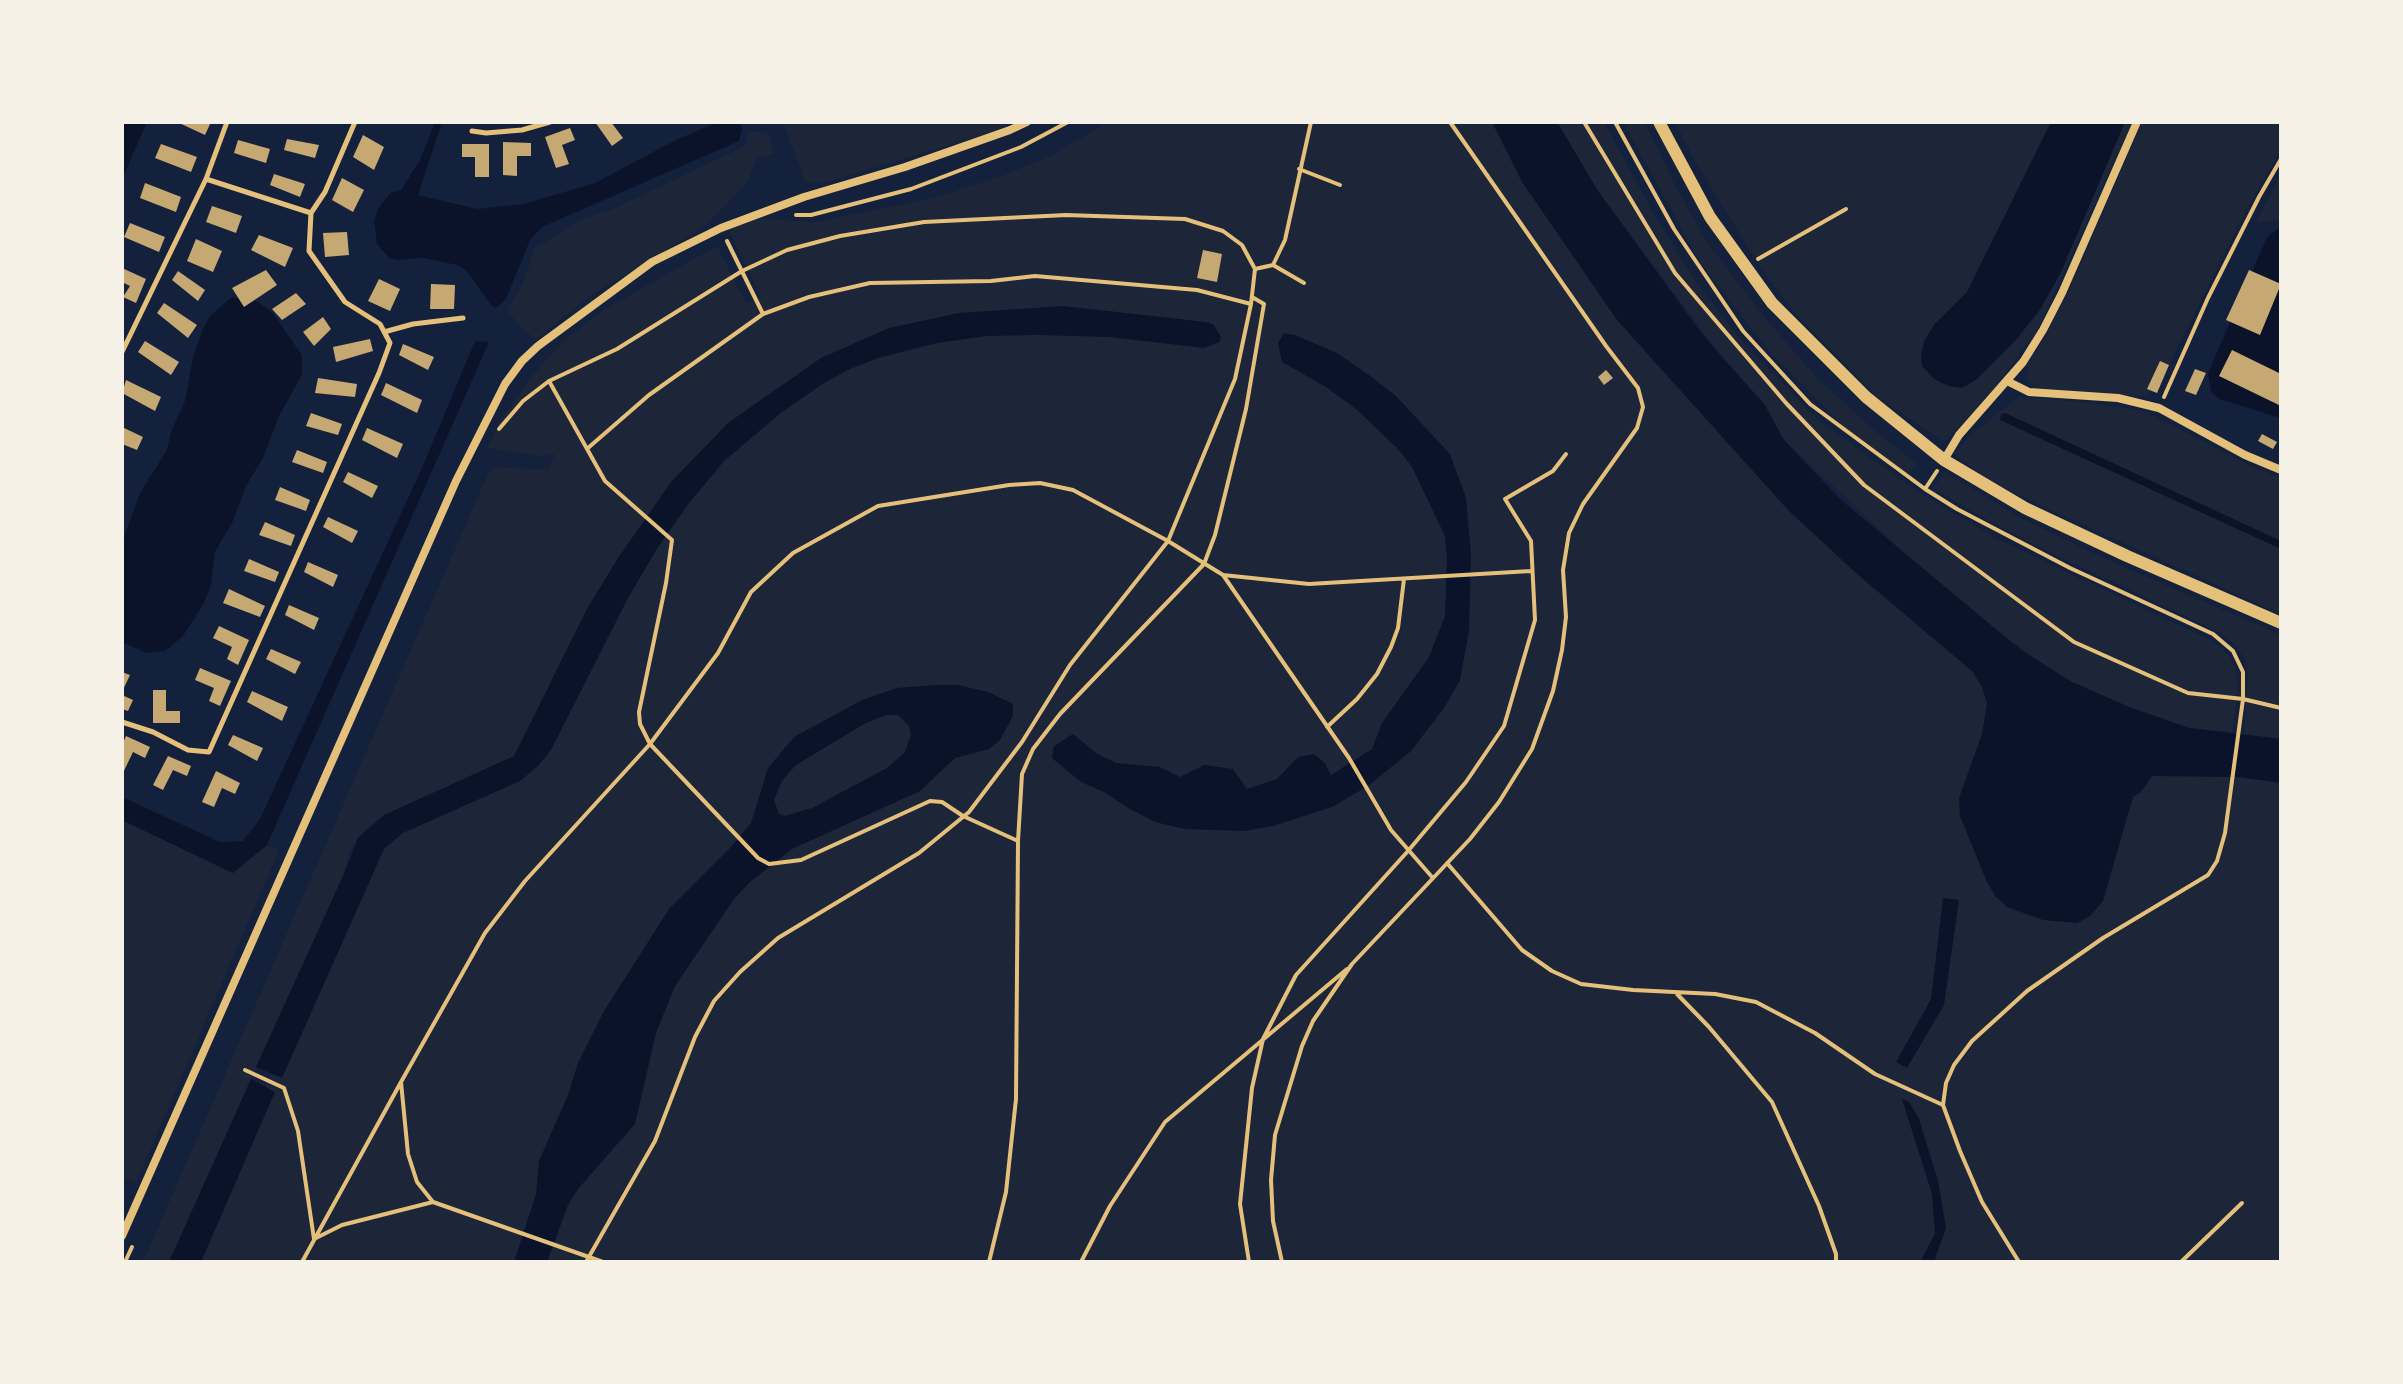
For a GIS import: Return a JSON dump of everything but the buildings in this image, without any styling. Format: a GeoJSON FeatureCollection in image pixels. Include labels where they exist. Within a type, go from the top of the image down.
{"type":"FeatureCollection","features":[{"type":"Feature","properties":{"kind":"street"},"geometry":{"type":"LineString","coordinates":[[122,1236],[443,509],[505,384],[522,361],[652,262],[721,228],[804,197],[905,167],[1027,122]]}},
{"type":"Feature","properties":{"kind":"street"},"geometry":{"type":"LineString","coordinates":[[1659,122],[1710,217],[1772,303],[1866,397],[1944,460],[2025,508],[2281,623]]}},
{"type":"Feature","properties":{"kind":"street"},"geometry":{"type":"LineString","coordinates":[[1944,460],[1959,435],[2023,362],[2052,313],[2137,122]]}},
{"type":"Feature","properties":{"kind":"street"},"geometry":{"type":"LineString","coordinates":[[2007,381],[2029,392],[2118,398],[2159,408],[2245,455],[2281,470]]}},
{"type":"Feature","properties":{"kind":"lane"},"geometry":{"type":"LineString","coordinates":[[122,352],[206,179],[227,122]]}},
{"type":"Feature","properties":{"kind":"lane"},"geometry":{"type":"LineString","coordinates":[[122,722],[153,732],[188,750],[209,752],[379,373],[390,343],[380,324],[345,302],[309,251],[311,213],[325,192],[355,122]]}},
{"type":"Feature","properties":{"kind":"lane"},"geometry":{"type":"LineString","coordinates":[[472,131],[522,130],[550,122]]}},
{"type":"Feature","properties":{"kind":"lane"},"geometry":{"type":"LineString","coordinates":[[206,179],[311,213]]}},
{"type":"Feature","properties":{"kind":"lane"},"geometry":{"type":"LineString","coordinates":[[384,332],[413,324],[463,318]]}},
{"type":"Feature","properties":{"kind":"path"},"geometry":{"type":"LineString","coordinates":[[783,216],[811,215],[911,189],[1021,147],[1068,122]]}},
{"type":"Feature","properties":{"kind":"path"},"geometry":{"type":"LineString","coordinates":[[1273,265],[1285,240],[1311,122]]}},
{"type":"Feature","properties":{"kind":"path"},"geometry":{"type":"LineString","coordinates":[[1081,1262],[1110,1206],[1165,1122],[1352,964],[1470,839],[1499,802],[1532,749],[1553,691],[1566,617],[1563,570],[1569,533],[1583,504],[1637,428],[1643,407],[1638,388],[1450,122]]}},
{"type":"Feature","properties":{"kind":"path"},"geometry":{"type":"LineString","coordinates":[[1584,122],[1675,273],[1786,403],[1864,485],[2074,642],[2188,693],[2243,699],[2281,708]]}},
{"type":"Feature","properties":{"kind":"path"},"geometry":{"type":"LineString","coordinates":[[1615,122],[1674,229],[1743,331],[1810,404],[1925,489],[1999,533],[2213,634],[2233,651],[2243,672],[2243,699],[2231,792],[2217,861],[2208,875],[2103,938],[2027,991],[1972,1041],[1954,1065],[1946,1083],[1943,1105],[1982,1202],[2019,1262]]}},
{"type":"Feature","properties":{"kind":"path"},"geometry":{"type":"LineString","coordinates":[[2159,408],[2208,298],[2281,159]]}},
{"type":"Feature","properties":{"kind":"path"},"geometry":{"type":"LineString","coordinates":[[1299,169],[1340,185]]}},
{"type":"Feature","properties":{"kind":"path"},"geometry":{"type":"LineString","coordinates":[[1746,267],[1846,209]]}},
{"type":"Feature","properties":{"kind":"path"},"geometry":{"type":"LineString","coordinates":[[587,1259],[655,1141],[695,1037],[714,1001],[740,972],[778,938],[919,853],[963,816],[1022,742],[1070,665],[1168,541],[1235,379],[1255,269],[1242,245],[1223,231],[1185,219],[1066,215],[924,222],[840,236],[787,250],[742,271],[644,334],[549,381],[605,481],[672,540],[639,712],[640,724],[650,744],[758,858],[769,864],[801,860],[930,801],[942,802],[963,816],[1018,841]]}},
{"type":"Feature","properties":{"kind":"path"},"geometry":{"type":"LineString","coordinates":[[721,228],[763,314]]}},
{"type":"Feature","properties":{"kind":"path"},"geometry":{"type":"LineString","coordinates":[[1255,269],[1273,265],[1304,283]]}},
{"type":"Feature","properties":{"kind":"path"},"geometry":{"type":"LineString","coordinates":[[588,448],[649,395],[763,314],[809,297],[870,283],[991,281],[1035,276],[1197,290],[1251,304]]}},
{"type":"Feature","properties":{"kind":"path"},"geometry":{"type":"LineString","coordinates":[[989,1262],[1006,1192],[1016,1099],[1018,841],[1022,774],[1033,749],[1060,714],[1204,564],[1215,535],[1246,409],[1264,304],[1252,297]]}},
{"type":"Feature","properties":{"kind":"path"},"geometry":{"type":"LineString","coordinates":[[1249,1262],[1240,1204],[1252,1088],[1263,1039],[1296,975],[1466,782],[1504,726],[1535,620],[1531,541],[1505,499],[1553,471],[1566,454]]}},
{"type":"Feature","properties":{"kind":"path"},"geometry":{"type":"LineString","coordinates":[[302,1262],[485,933],[525,881],[650,744],[718,653],[751,592],[793,553],[878,506],[1040,483],[1073,490],[1168,541],[1223,575],[1309,584],[1531,571]]}},
{"type":"Feature","properties":{"kind":"path"},"geometry":{"type":"LineString","coordinates":[[1223,575],[1349,758],[1391,830],[1432,877]]}},
{"type":"Feature","properties":{"kind":"path"},"geometry":{"type":"LineString","coordinates":[[1327,727],[1357,699],[1384,661],[1398,628],[1404,579]]}},
{"type":"Feature","properties":{"kind":"path"},"geometry":{"type":"LineString","coordinates":[[1447,863],[1522,950],[1552,971],[1581,984],[1715,994],[1756,1002],[1815,1033],[1875,1074],[1943,1105]]}},
{"type":"Feature","properties":{"kind":"path"},"geometry":{"type":"LineString","coordinates":[[1282,1262],[1272,1207],[1275,1135],[1288,1086],[1313,1021],[1352,964]]}},
{"type":"Feature","properties":{"kind":"path"},"geometry":{"type":"LineString","coordinates":[[1675,992],[1772,1102],[1819,1206],[1836,1262]]}},
{"type":"Feature","properties":{"kind":"path"},"geometry":{"type":"LineString","coordinates":[[245,1070],[284,1088],[298,1131],[314,1239]]}},
{"type":"Feature","properties":{"kind":"path"},"geometry":{"type":"LineString","coordinates":[[401,1082],[408,1154],[417,1182],[433,1202],[587,1259],[603,1262]]}},
{"type":"Feature","properties":{"kind":"path"},"geometry":{"type":"LineString","coordinates":[[314,1239],[342,1225],[433,1202]]}},
{"type":"Feature","properties":{"kind":"path"},"geometry":{"type":"LineString","coordinates":[[2181,1262],[2242,1203]]}},
{"type":"Feature","properties":{"kind":"shaded area"},"geometry":{"type":"Polygon","coordinates":[[[122,122],[147,122],[122,179],[122,122]]]}},
{"type":"Feature","properties":{"kind":"shaded area"},"geometry":{"type":"Polygon","coordinates":[[[435,122],[442,122],[418,195],[477,209],[524,204],[595,183],[676,140],[718,122],[741,124],[742,129],[739,141],[542,227],[530,240],[506,299],[496,308],[468,272],[457,265],[424,258],[389,258],[377,244],[374,221],[378,209],[390,193],[401,190],[420,160],[435,122]]]}},
{"type":"Feature","properties":{"kind":"shaded area"},"geometry":{"type":"Polygon","coordinates":[[[783,122],[1013,122],[995,131],[827,182],[806,183],[783,122]]]}},
{"type":"Feature","properties":{"kind":"shaded area"},"geometry":{"type":"Polygon","coordinates":[[[1107,122],[1537,122],[1710,393],[2028,703],[2281,754],[2281,1262],[185,1262],[390,812],[370,825],[350,852],[343,876],[169,1262],[143,1262],[487,476],[493,467],[548,470],[555,454],[537,456],[487,448],[502,418],[533,375],[563,341],[602,311],[717,246],[746,304],[761,297],[728,228],[744,221],[762,219],[815,222],[931,199],[1053,155],[1107,122]]]}},
{"type":"Feature","properties":{"kind":"shaded area"},"geometry":{"type":"Polygon","coordinates":[[[1492,122],[1557,122],[1598,191],[1702,334],[1765,405],[1784,440],[1841,500],[2021,650],[2072,682],[2129,707],[2189,728],[2281,739],[2281,783],[2238,777],[2152,776],[2141,792],[2133,797],[2103,901],[2090,916],[2077,923],[2043,920],[2007,907],[1996,897],[1986,880],[1960,816],[1959,798],[1982,734],[1987,703],[1973,672],[1857,574],[1788,510],[1617,320],[1522,182],[1492,122]]]}},
{"type":"Feature","properties":{"kind":"shaded area"},"geometry":{"type":"Polygon","coordinates":[[[1557,122],[1604,122],[1651,209],[1694,279],[1737,335],[1816,418],[1909,486],[1995,538],[2222,648],[2236,670],[2238,691],[2232,732],[2189,728],[2129,707],[2072,682],[1980,618],[1911,559],[1784,440],[1598,191],[1557,122]]]}},
{"type":"Feature","properties":{"kind":"shaded area"},"geometry":{"type":"Polygon","coordinates":[[[1623,122],[1645,122],[1707,242],[1761,313],[1817,378],[1918,465],[1903,476],[1846,429],[1769,351],[1700,262],[1623,122]]]}},
{"type":"Feature","properties":{"kind":"shaded area"},"geometry":{"type":"Polygon","coordinates":[[[1675,122],[2051,122],[1967,292],[1934,325],[2061,272],[2125,122],[2132,122],[2038,329],[1996,386],[1948,439],[1942,441],[1875,395],[1798,317],[1760,267],[1675,122]]]}},
{"type":"Feature","properties":{"kind":"shaded area"},"geometry":{"type":"Polygon","coordinates":[[[2051,122],[2125,122],[2061,272],[2040,310],[2014,342],[1976,380],[1962,388],[1948,386],[1934,379],[1922,366],[1924,341],[1934,325],[1967,292],[2051,122]]]}},
{"type":"Feature","properties":{"kind":"shaded area"},"geometry":{"type":"Polygon","coordinates":[[[2142,122],[2281,122],[2281,150],[2245,212],[2159,385],[2147,394],[2137,396],[2033,386],[2027,380],[2028,363],[2043,341],[2074,280],[2142,122]]]}},
{"type":"Feature","properties":{"kind":"shaded area"},"geometry":{"type":"Polygon","coordinates":[[[749,131],[768,133],[774,153],[758,158],[746,184],[704,227],[587,298],[537,339],[523,331],[507,310],[524,281],[535,248],[583,219],[613,209],[745,146],[749,131]]]}},
{"type":"Feature","properties":{"kind":"shaded area"},"geometry":{"type":"Polygon","coordinates":[[[2281,174],[2281,219],[2256,223],[2281,174]]]}},
{"type":"Feature","properties":{"kind":"shaded area"},"geometry":{"type":"Polygon","coordinates":[[[2281,227],[2281,418],[2219,399],[2211,392],[2208,373],[2267,237],[2281,227]]]}},
{"type":"Feature","properties":{"kind":"shaded area"},"geometry":{"type":"Polygon","coordinates":[[[232,297],[258,302],[271,311],[302,355],[302,375],[279,416],[263,458],[246,486],[233,521],[215,552],[211,585],[203,605],[183,636],[165,651],[147,653],[122,642],[122,543],[140,493],[167,450],[171,432],[185,401],[193,357],[203,329],[210,316],[232,297]]]}},
{"type":"Feature","properties":{"kind":"shaded area"},"geometry":{"type":"Polygon","coordinates":[[[1063,306],[1206,322],[1213,324],[1221,337],[1219,342],[1204,348],[1109,337],[1037,335],[987,336],[937,343],[878,358],[850,369],[782,412],[724,461],[658,547],[628,598],[551,750],[538,766],[520,781],[403,833],[384,849],[282,1078],[256,1067],[358,838],[384,815],[514,756],[587,609],[618,558],[671,482],[728,423],[821,358],[889,328],[959,313],[1063,306]]]}},
{"type":"Feature","properties":{"kind":"shaded area"},"geometry":{"type":"Polygon","coordinates":[[[1284,333],[1337,353],[1369,375],[1396,396],[1450,454],[1466,498],[1471,554],[1469,631],[1460,680],[1444,708],[1411,751],[1368,786],[1332,807],[1273,826],[1244,831],[1185,829],[1155,822],[1081,782],[1052,758],[1054,746],[1073,734],[1096,753],[1116,763],[1160,767],[1180,777],[1204,765],[1233,769],[1247,789],[1277,779],[1298,757],[1314,754],[1325,763],[1331,775],[1372,749],[1382,723],[1429,657],[1445,616],[1445,536],[1412,467],[1398,449],[1356,409],[1326,387],[1282,362],[1278,343],[1284,333]]]}},
{"type":"Feature","properties":{"kind":"shaded area"},"geometry":{"type":"Polygon","coordinates":[[[475,341],[489,342],[267,845],[233,873],[122,820],[122,797],[220,842],[243,841],[260,819],[422,468],[475,341]]]}},
{"type":"Feature","properties":{"kind":"shaded area"},"geometry":{"type":"Polygon","coordinates":[[[2019,397],[2144,411],[2281,478],[2281,614],[2035,503],[1980,474],[1954,454],[1975,431],[2019,397]]]}},
{"type":"Feature","properties":{"kind":"shaded area"},"geometry":{"type":"Polygon","coordinates":[[[2005,413],[2281,541],[2281,549],[2000,420],[2001,414],[2005,413]]]}},
{"type":"Feature","properties":{"kind":"shaded area"},"geometry":{"type":"Polygon","coordinates":[[[1944,472],[2019,517],[2108,560],[2281,635],[2281,739],[2244,734],[2248,674],[2245,659],[2233,643],[2219,632],[2045,550],[1971,511],[1933,488],[1944,472]]]}},
{"type":"Feature","properties":{"kind":"shaded area"},"geometry":{"type":"Polygon","coordinates":[[[958,685],[988,692],[1013,704],[1013,716],[1000,740],[989,749],[955,758],[920,791],[792,849],[750,882],[734,899],[675,986],[656,1033],[635,1124],[578,1189],[568,1205],[547,1262],[514,1262],[536,1194],[539,1161],[568,1095],[578,1063],[604,1011],[669,909],[751,823],[768,768],[794,737],[862,700],[897,688],[958,685]],[[886,715],[864,724],[796,765],[782,781],[774,800],[779,814],[785,816],[812,808],[887,768],[905,752],[911,734],[909,726],[898,715],[886,715]]]}},
{"type":"Feature","properties":{"kind":"shaded area"},"geometry":{"type":"Polygon","coordinates":[[[122,820],[232,873],[267,845],[279,850],[136,1183],[122,1177],[122,820]]]}},
{"type":"Feature","properties":{"kind":"shaded area"},"geometry":{"type":"Polygon","coordinates":[[[1943,898],[1959,900],[1944,1005],[1907,1068],[1896,1062],[1931,999],[1943,898]]]}},
{"type":"Feature","properties":{"kind":"shaded area"},"geometry":{"type":"Polygon","coordinates":[[[251,1079],[275,1092],[201,1262],[169,1262],[251,1079]]]}},
{"type":"Feature","properties":{"kind":"shaded area"},"geometry":{"type":"Polygon","coordinates":[[[1902,1099],[1909,1102],[1919,1119],[1938,1181],[1946,1228],[1934,1262],[1920,1262],[1935,1234],[1932,1194],[1902,1099]]]}}]}
